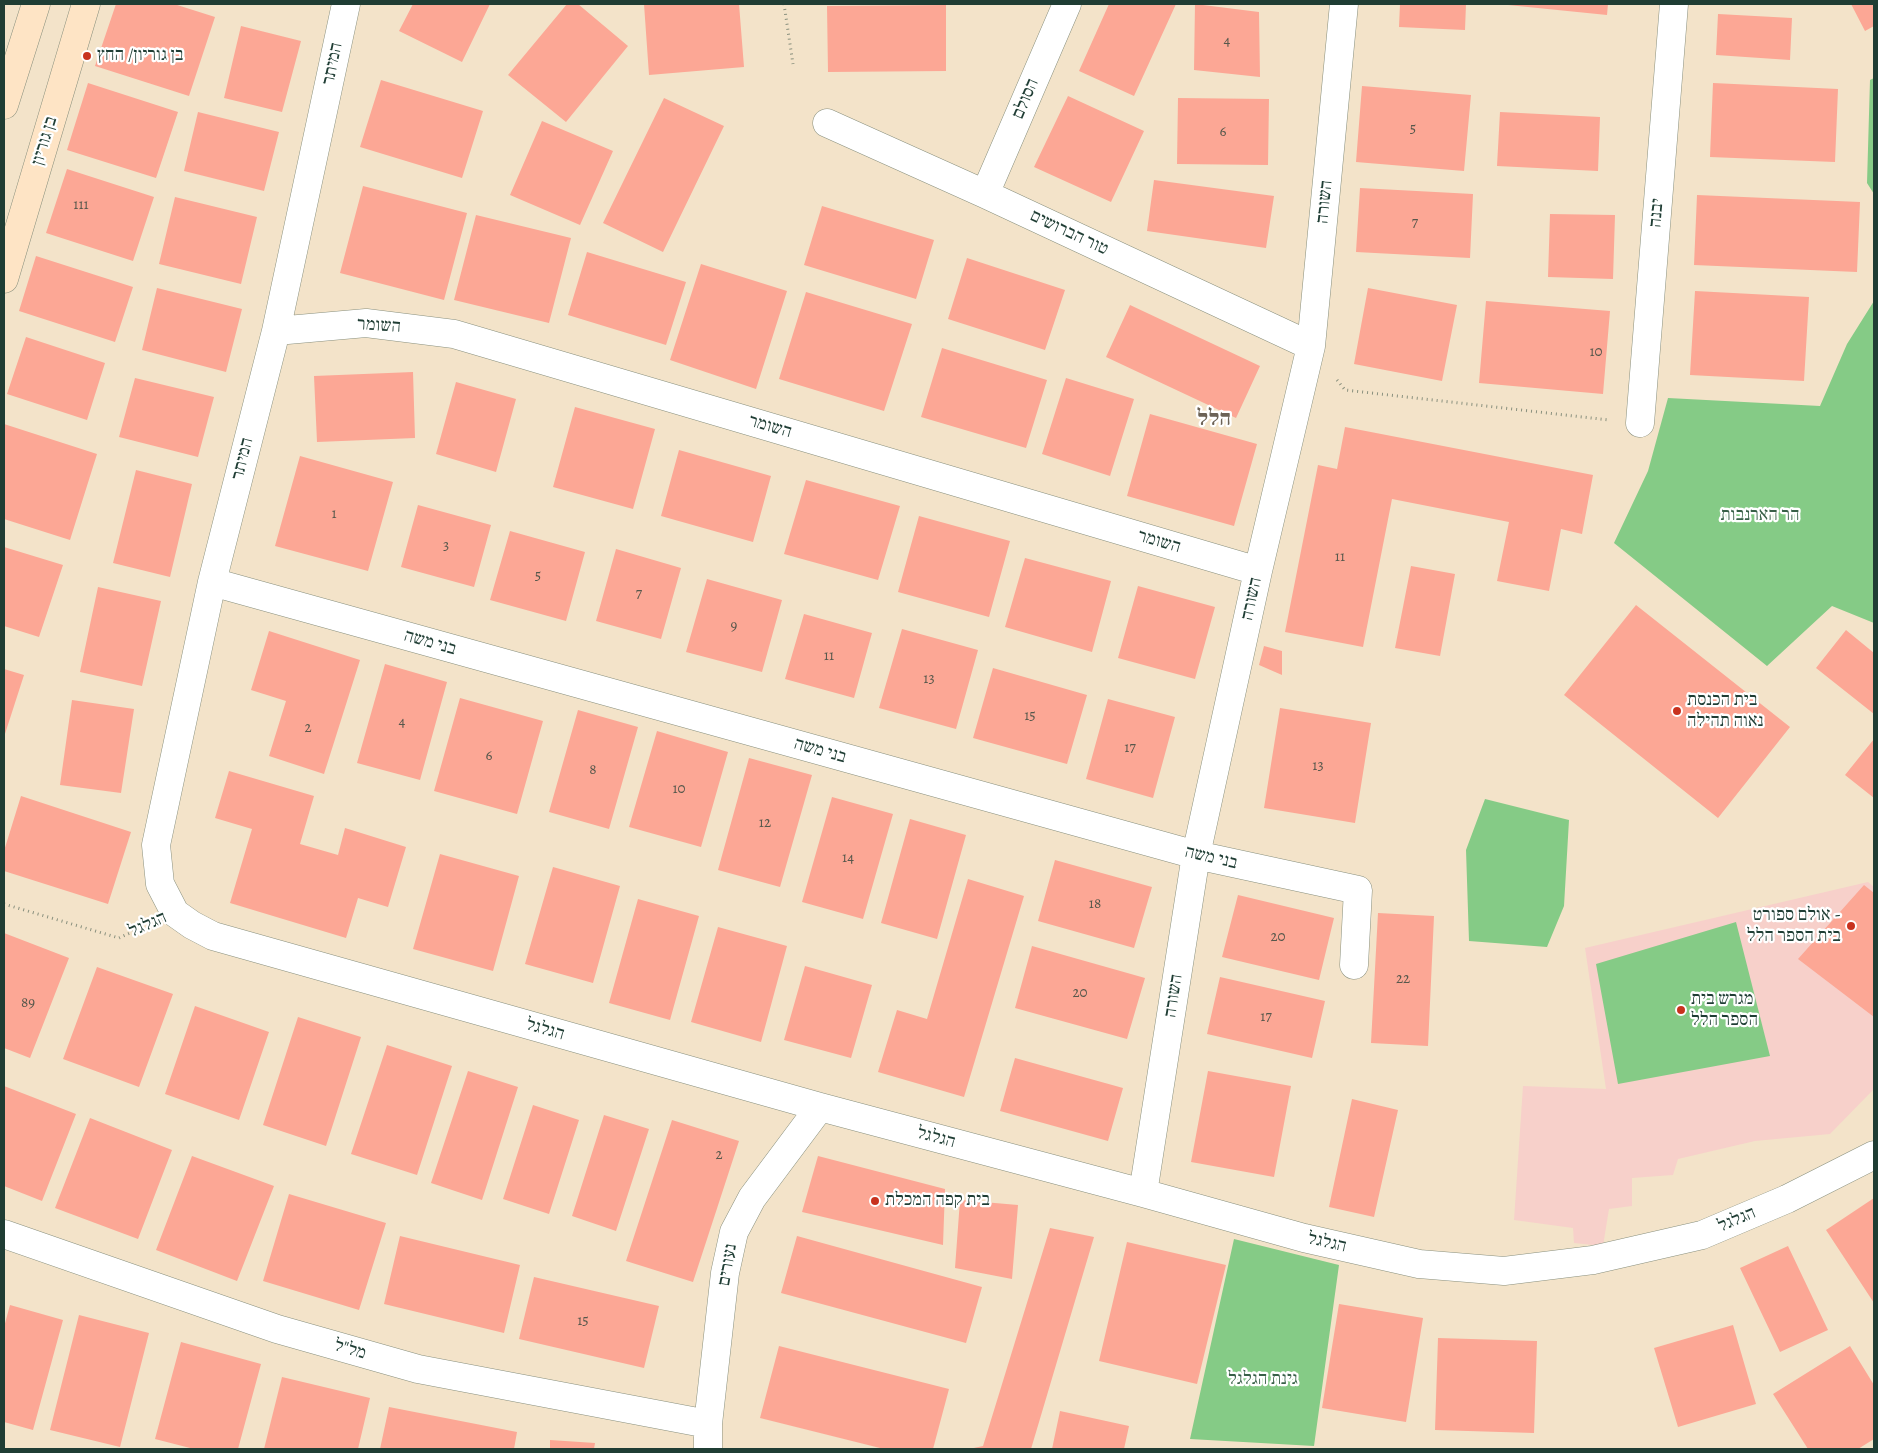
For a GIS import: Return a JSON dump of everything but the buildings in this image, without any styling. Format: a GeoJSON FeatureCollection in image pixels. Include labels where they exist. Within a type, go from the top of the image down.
{"type":"FeatureCollection","features":[{"type":"Feature","properties":{"kind":"main road"},"geometry":{"type":"LineString","coordinates":[[4,105],[36,4]]}},
{"type":"Feature","properties":{"kind":"main road","name":"בן גוריון"},"geometry":{"type":"LineString","coordinates":[[4,279],[86,4]]}},
{"type":"Feature","properties":{"kind":"street","name":"המיתר"},"geometry":{"type":"LineString","coordinates":[[175,913],[160,884],[156,845],[212,582],[276,331],[346,4]]}},
{"type":"Feature","properties":{"kind":"street","name":"הסולם"},"geometry":{"type":"LineString","coordinates":[[985,194],[1067,4]]}},
{"type":"Feature","properties":{"kind":"street","name":"השורה"},"geometry":{"type":"LineString","coordinates":[[1143,1193],[1196,856],[1258,571],[1310,346],[1344,4]]}},
{"type":"Feature","properties":{"kind":"street","name":"יבנה"},"geometry":{"type":"LineString","coordinates":[[1640,423],[1674,4]]}},
{"type":"Feature","properties":{"kind":"street","name":"טור הברושים"},"geometry":{"type":"LineString","coordinates":[[827,123],[985,194],[1310,346]]}},
{"type":"Feature","properties":{"kind":"street","name":"השומר"},"geometry":{"type":"LineString","coordinates":[[276,331],[366,323],[454,334],[1258,571]]}},
{"type":"Feature","properties":{"kind":"street","name":"בני משה"},"geometry":{"type":"LineString","coordinates":[[212,582],[1196,856],[1358,890],[1354,965]]}},
{"type":"Feature","properties":{"kind":"street","name":"הגלגל"},"geometry":{"type":"LineString","coordinates":[[175,913],[212,936],[820,1107],[1304,1238],[1419,1264],[1504,1271],[1593,1260],[1702,1235],[1787,1199],[1874,1155]]}},
{"type":"Feature","properties":{"kind":"street","name":"נעורים"},"geometry":{"type":"LineString","coordinates":[[708,1437],[725,1273],[734,1232],[752,1198],[820,1107]]}},
{"type":"Feature","properties":{"kind":"street","name":"מל\"ל"},"geometry":{"type":"LineString","coordinates":[[4,1234],[277,1329],[418,1369],[708,1437]]}},
{"type":"Feature","properties":{"kind":"path"},"geometry":{"type":"LineString","coordinates":[[784,4],[793,64]]}},
{"type":"Feature","properties":{"kind":"path"},"geometry":{"type":"LineString","coordinates":[[1310,346],[1345,390],[1640,423]]}},
{"type":"Feature","properties":{"kind":"path","name":"הגלגל"},"geometry":{"type":"LineString","coordinates":[[4,904],[119,938],[175,913]]}},
{"type":"Feature","properties":{"kind":"shaded area"},"geometry":{"type":"Polygon","coordinates":[[[1868,882],[1874,887],[1874,1089],[1830,1134],[1755,1141],[1678,1159],[1673,1175],[1632,1178],[1632,1206],[1609,1209],[1603,1246],[1574,1243],[1573,1228],[1514,1220],[1523,1086],[1606,1089],[1585,948],[1868,882]]]}},
{"type":"Feature","properties":{"kind":"green space"},"geometry":{"type":"Polygon","coordinates":[[[1874,78],[1874,194],[1867,183],[1870,80],[1874,78]]]}},
{"type":"Feature","properties":{"kind":"green space","name":"הר הארנבות"},"geometry":{"type":"Polygon","coordinates":[[[1874,301],[1874,623],[1832,606],[1767,666],[1614,543],[1648,471],[1668,398],[1820,406],[1847,344],[1874,301]]]}},
{"type":"Feature","properties":{"kind":"green space"},"geometry":{"type":"Polygon","coordinates":[[[1485,799],[1569,820],[1564,906],[1547,947],[1469,941],[1466,850],[1485,799]]]}},
{"type":"Feature","properties":{"kind":"green space","name":"מגרש בית הספר הלל"},"geometry":{"type":"Polygon","coordinates":[[[1736,922],[1770,1056],[1618,1084],[1596,964],[1736,922]]]}},
{"type":"Feature","properties":{"kind":"green space","name":"גינת הגלגל"},"geometry":{"type":"Polygon","coordinates":[[[1234,1239],[1339,1265],[1314,1446],[1190,1439],[1234,1239]]]}},
{"type":"Feature","properties":{"kind":"place","name":"בן גוריון/ החץ"},"geometry":{"type":"Point","coordinates":[87,56]}},
{"type":"Feature","properties":{"kind":"place","name":"בית הכנסת נאוה תהילה"},"geometry":{"type":"Point","coordinates":[1677,711]}},
{"type":"Feature","properties":{"kind":"place","name":"אולם ספורט - בית הספר הלל"},"geometry":{"type":"Point","coordinates":[1851,926]}},
{"type":"Feature","properties":{"kind":"place","name":"מגרש בית הספר הלל"},"geometry":{"type":"Point","coordinates":[1681,1010]}},
{"type":"Feature","properties":{"kind":"place","name":"בית קפה המכלת"},"geometry":{"type":"Point","coordinates":[875,1201]}},
{"type":"Feature","properties":{"kind":"district","name":"הלל"},"geometry":{"type":"Point","coordinates":[1214,420]}}]}
